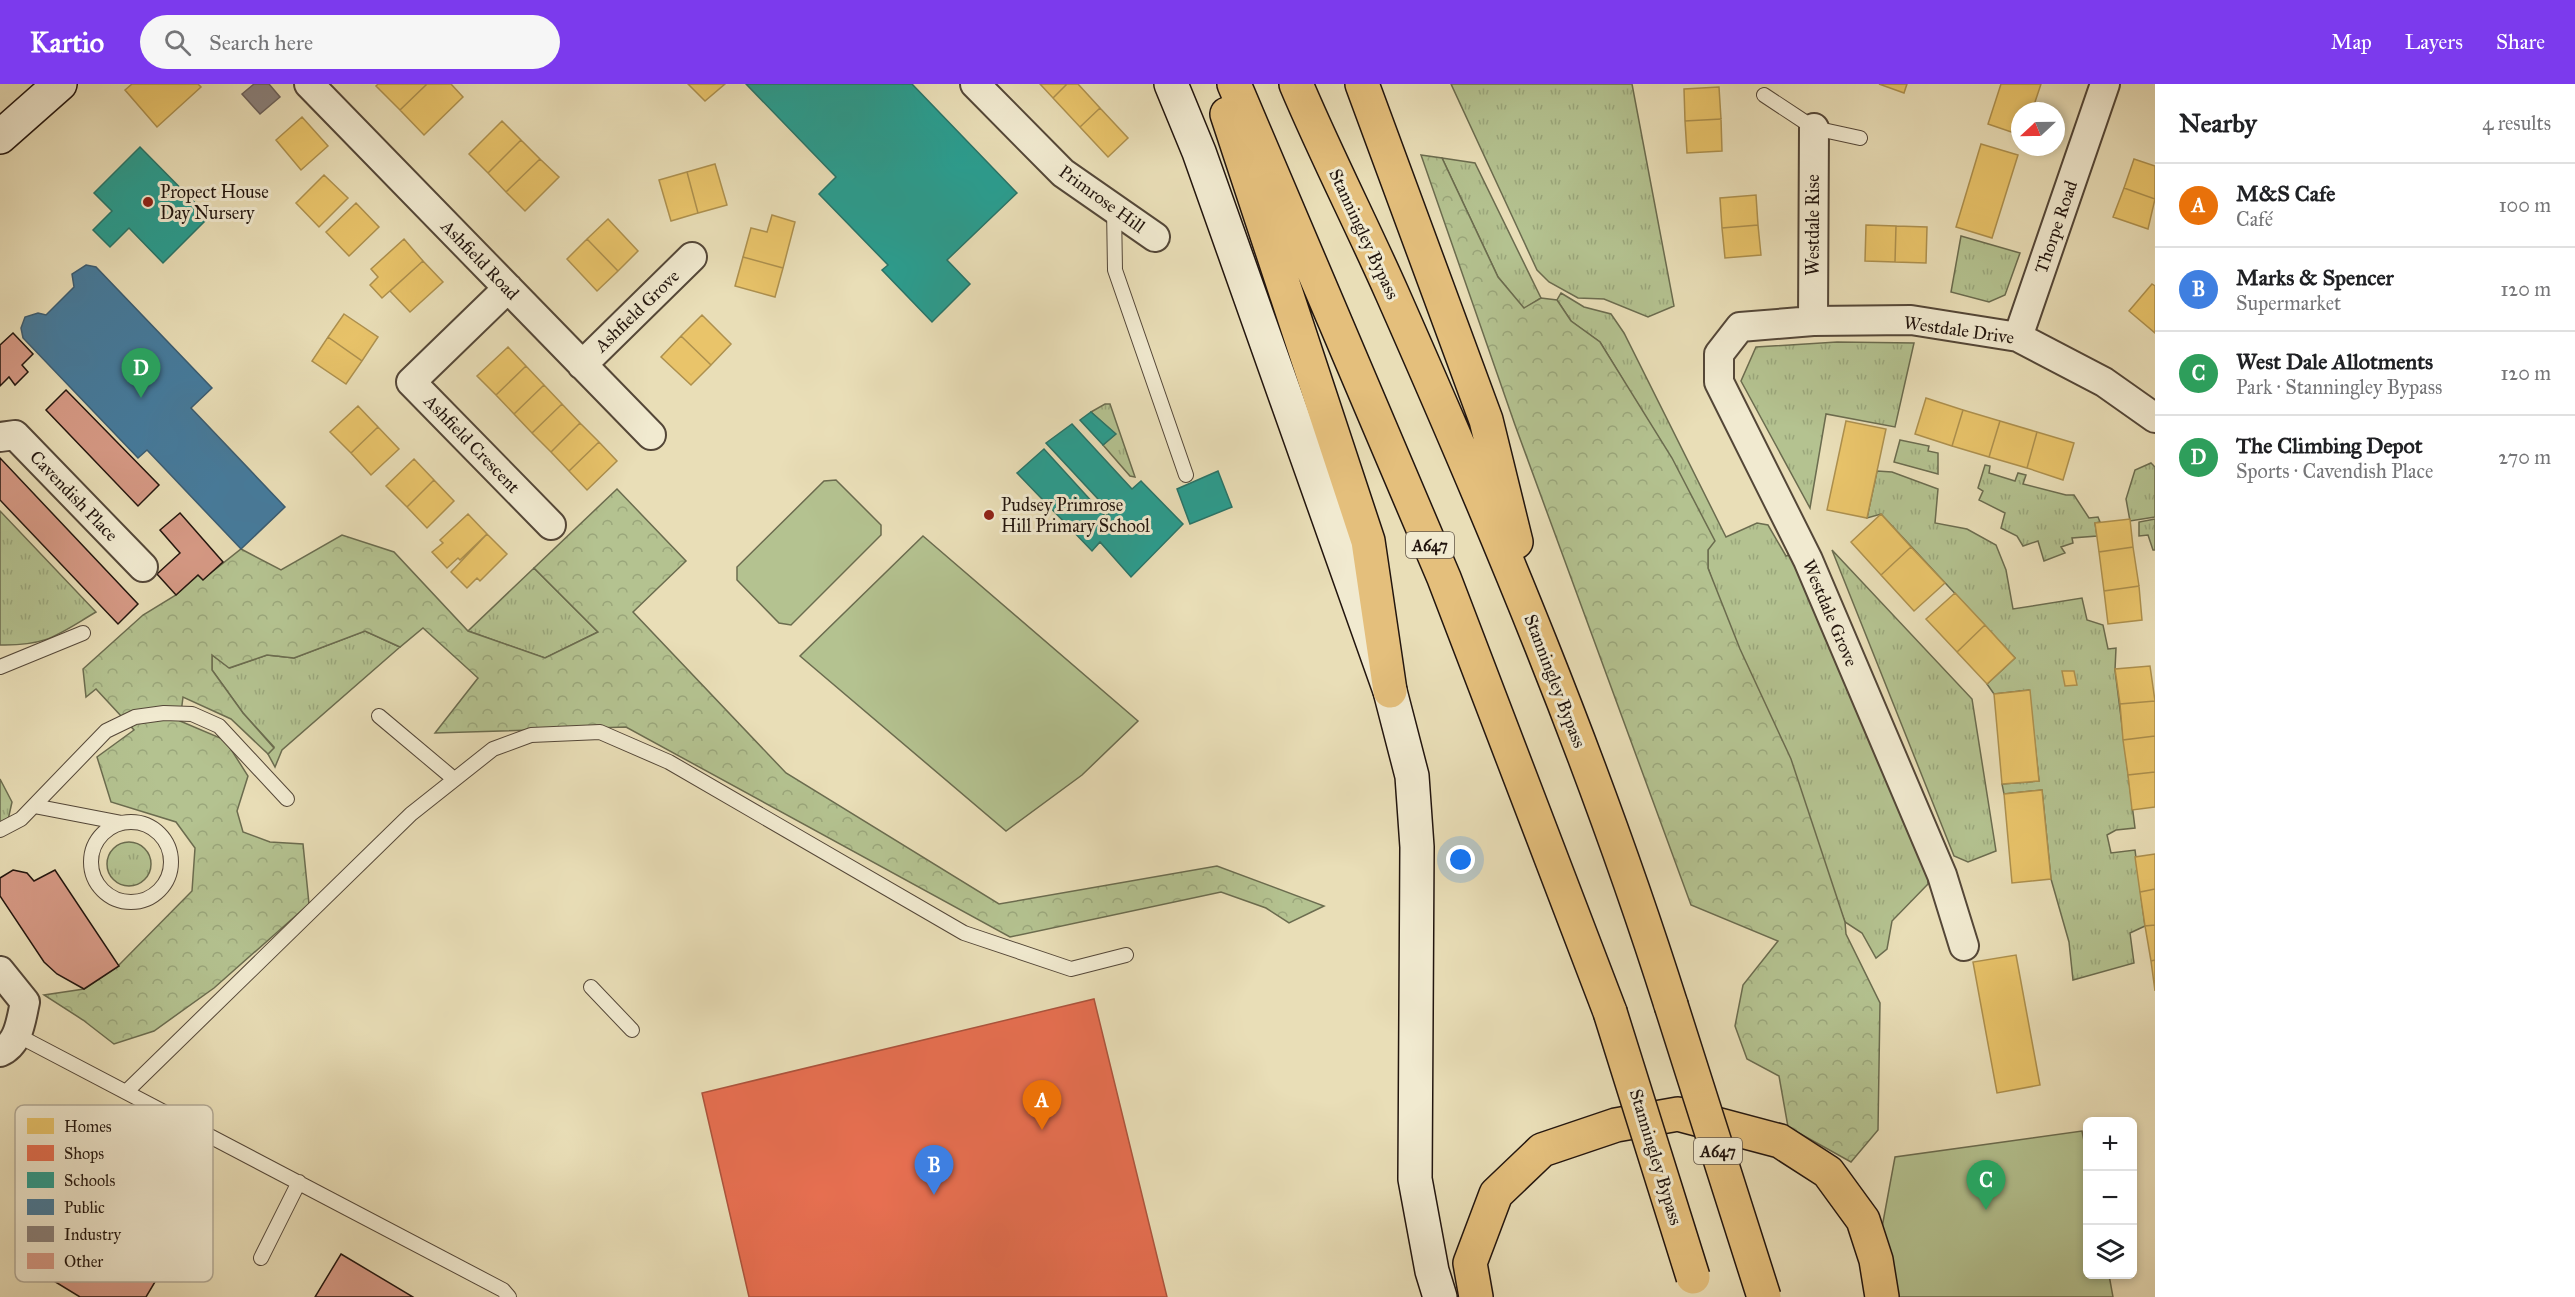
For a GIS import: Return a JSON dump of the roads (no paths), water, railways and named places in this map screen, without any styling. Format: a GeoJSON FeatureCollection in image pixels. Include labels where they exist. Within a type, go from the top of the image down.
{"type":"FeatureCollection","features":[{"type":"Feature","properties":{"kind":"highway"},"geometry":{"type":"LineString","coordinates":[[1217,84],[1368,541],[1389,691]]}},
{"type":"Feature","properties":{"kind":"highway","name":"Stanningley Bypass"},"geometry":{"type":"LineString","coordinates":[[1234,84],[1444,578],[1610,1012],[1696,1287]]}},
{"type":"Feature","properties":{"kind":"highway","name":"Stanningley Bypass"},"geometry":{"type":"LineString","coordinates":[[1296,84],[1392,294],[1537,630],[1646,924],[1764,1297]]}},
{"type":"Feature","properties":{"kind":"highway"},"geometry":{"type":"LineString","coordinates":[[1362,84],[1486,420],[1537,630]]}},
{"type":"Feature","properties":{"kind":"highway"},"geometry":{"type":"LineString","coordinates":[[1476,1297],[1470,1263],[1496,1194],[1542,1150],[1616,1125],[1678,1114],[1780,1141],[1828,1172],[1863,1220],[1876,1260],[1882,1297]]}},
{"type":"Feature","properties":{"kind":"main road"},"geometry":{"type":"LineString","coordinates":[[0,137],[60,84]]}},
{"type":"Feature","properties":{"kind":"main road"},"geometry":{"type":"LineString","coordinates":[[1172,84],[1207,173],[1389,691],[1412,776],[1417,847],[1415,1179],[1432,1271],[1440,1297]]}},
{"type":"Feature","properties":{"kind":"street","name":"Ashfield Road"},"geometry":{"type":"LineString","coordinates":[[309,84],[651,435]]}},
{"type":"Feature","properties":{"kind":"street","name":"Primrose Hill"},"geometry":{"type":"LineString","coordinates":[[975,84],[1063,173],[1155,237]]}},
{"type":"Feature","properties":{"kind":"street","name":"Thorpe Road"},"geometry":{"type":"LineString","coordinates":[[2018,337],[2105,84]]}},
{"type":"Feature","properties":{"kind":"street","name":"Westdale Rise"},"geometry":{"type":"LineString","coordinates":[[1813,321],[1814,128]]}},
{"type":"Feature","properties":{"kind":"street","name":"Ashfield Grove"},"geometry":{"type":"LineString","coordinates":[[582,365],[692,258]]}},
{"type":"Feature","properties":{"kind":"street","name":"Ashfield Crescent"},"geometry":{"type":"LineString","coordinates":[[507,288],[411,382],[551,525]]}},
{"type":"Feature","properties":{"kind":"street","name":"Westdale Drive"},"geometry":{"type":"LineString","coordinates":[[1719,354],[1740,327],[1813,321],[1911,320],[2018,337],[2104,382],[2155,418]]}},
{"type":"Feature","properties":{"kind":"street","name":"Westdale Grove"},"geometry":{"type":"LineString","coordinates":[[1719,354],[1719,382],[1808,560],[1942,875],[1964,946]]}},
{"type":"Feature","properties":{"kind":"street","name":"Cavendish Place"},"geometry":{"type":"LineString","coordinates":[[0,437],[15,435],[143,567]]}},
{"type":"Feature","properties":{"kind":"street"},"geometry":{"type":"LineString","coordinates":[[0,971],[25,1002],[8,1044]]}},
{"type":"Feature","properties":{"kind":"lane"},"geometry":{"type":"LineString","coordinates":[[1764,94],[1814,128],[1860,138]]}},
{"type":"Feature","properties":{"kind":"lane"},"geometry":{"type":"LineString","coordinates":[[1114,209],[1115,270],[1186,475]]}},
{"type":"Feature","properties":{"kind":"lane"},"geometry":{"type":"LineString","coordinates":[[0,667],[83,633]]}},
{"type":"Feature","properties":{"kind":"lane"},"geometry":{"type":"LineString","coordinates":[[0,830],[21,819],[106,731],[135,717],[179,712],[192,714],[219,726],[287,799]]}},
{"type":"Feature","properties":{"kind":"lane"},"geometry":{"type":"LineString","coordinates":[[379,716],[454,779]]}},
{"type":"Feature","properties":{"kind":"lane"},"geometry":{"type":"LineString","coordinates":[[126,1092],[411,814],[493,749],[531,735],[600,732],[669,762],[964,933],[1071,969],[1126,956]]}},
{"type":"Feature","properties":{"kind":"lane"},"geometry":{"type":"LineString","coordinates":[[34,806],[122,823],[135,822],[153,829],[166,843],[171,855],[171,868],[163,885],[149,898],[136,902],[123,902],[110,897],[100,888],[93,876],[92,856],[99,837],[110,828],[122,823]]}},
{"type":"Feature","properties":{"kind":"lane"},"geometry":{"type":"LineString","coordinates":[[591,987],[632,1030]]}},
{"type":"Feature","properties":{"kind":"lane"},"geometry":{"type":"LineString","coordinates":[[8,1044],[126,1092],[151,1105]]}},
{"type":"Feature","properties":{"kind":"lane"},"geometry":{"type":"LineString","coordinates":[[213,1137],[504,1290],[509,1297]]}},
{"type":"Feature","properties":{"kind":"lane"},"geometry":{"type":"LineString","coordinates":[[261,1258],[299,1182]]}},
{"type":"Feature","properties":{"kind":"place","name":"Propect House Day Nursery"},"geometry":{"type":"Point","coordinates":[148,202]}},
{"type":"Feature","properties":{"kind":"place","name":"The Climbing Depot"},"geometry":{"type":"Point","coordinates":[141,398]}},
{"type":"Feature","properties":{"kind":"place","name":"Pudsey Primrose Hill Primary School"},"geometry":{"type":"Point","coordinates":[989,515]}},
{"type":"Feature","properties":{"kind":"place","name":"M&S Cafe"},"geometry":{"type":"Point","coordinates":[1042,1130]}},
{"type":"Feature","properties":{"kind":"place","name":"Marks & Spencer"},"geometry":{"type":"Point","coordinates":[934,1195]}},
{"type":"Feature","properties":{"kind":"place","name":"West Dale Allotments"},"geometry":{"type":"Point","coordinates":[1986,1210]}}]}
